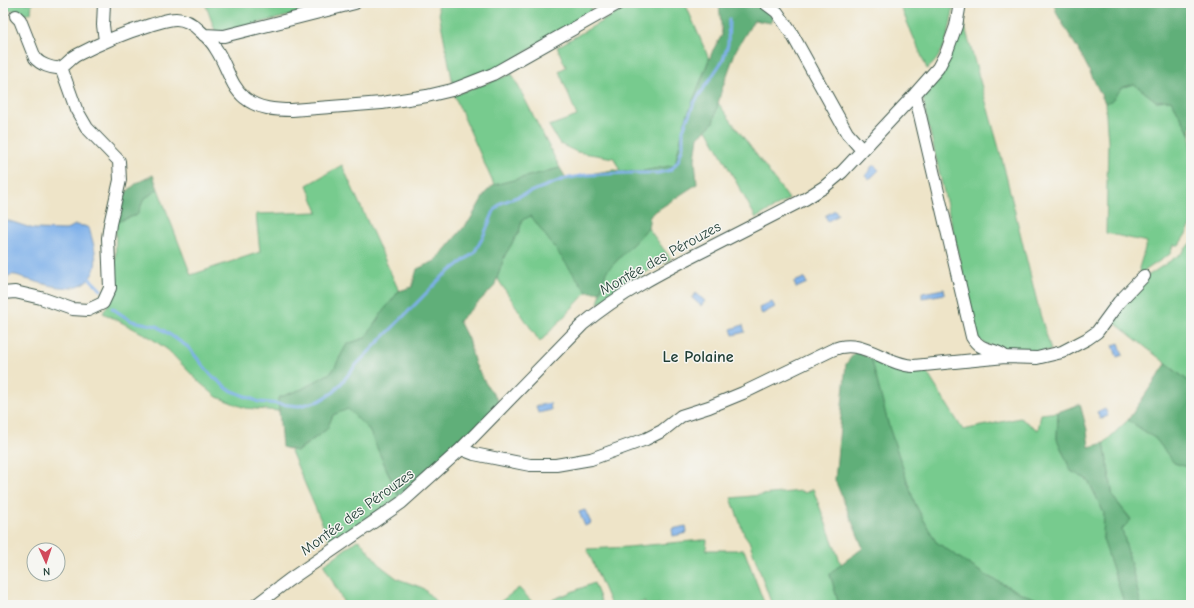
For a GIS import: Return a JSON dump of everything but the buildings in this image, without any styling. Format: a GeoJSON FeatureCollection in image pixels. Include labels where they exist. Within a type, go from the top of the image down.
{"type":"FeatureCollection","features":[{"type":"Feature","properties":{"kind":"street"},"geometry":{"type":"LineString","coordinates":[[104,3],[103,25],[105,41]]}},
{"type":"Feature","properties":{"kind":"street"},"geometry":{"type":"LineString","coordinates":[[204,35],[224,36],[355,3]]}},
{"type":"Feature","properties":{"kind":"street"},"geometry":{"type":"LineString","coordinates":[[16,16],[20,20],[35,58],[38,61],[52,67],[61,67],[75,56],[123,33],[172,19],[186,21],[204,35],[216,50],[235,87],[246,99],[258,105],[280,110],[292,110],[382,103],[427,96],[452,90],[493,74],[620,3]]}},
{"type":"Feature","properties":{"kind":"street"},"geometry":{"type":"LineString","coordinates":[[765,3],[777,12],[788,28],[847,133],[862,150]]}},
{"type":"Feature","properties":{"kind":"street","name":"Montée des Pérouzes"},"geometry":{"type":"LineString","coordinates":[[256,605],[289,580],[401,503],[461,448],[582,325],[600,309],[670,267],[805,199],[824,187],[842,172],[938,68],[947,51],[956,26],[960,3]]}},
{"type":"Feature","properties":{"kind":"street"},"geometry":{"type":"LineString","coordinates":[[216,50],[224,36]]}},
{"type":"Feature","properties":{"kind":"street"},"geometry":{"type":"LineString","coordinates":[[3,293],[15,292],[41,298],[72,309],[88,310],[104,303],[110,288],[108,238],[120,180],[119,161],[87,128],[76,109],[61,67]]}},
{"type":"Feature","properties":{"kind":"street"},"geometry":{"type":"LineString","coordinates":[[915,94],[972,336],[977,345],[1005,356]]}},
{"type":"Feature","properties":{"kind":"street"},"geometry":{"type":"LineString","coordinates":[[461,448],[474,454],[530,465],[556,465],[591,459],[620,450],[646,439],[662,431],[682,416],[732,398],[842,346],[863,348],[882,358],[907,366],[1005,356],[1037,358],[1062,352],[1097,332],[1119,302],[1144,276]]}},
{"type":"Feature","properties":{"kind":"green space"},"geometry":{"type":"Polygon","coordinates":[[[3,3],[32,3],[31,13],[20,16],[14,11],[3,10],[3,3]]]}},
{"type":"Feature","properties":{"kind":"green space"},"geometry":{"type":"Polygon","coordinates":[[[205,3],[344,3],[216,33],[205,3]]]}},
{"type":"Feature","properties":{"kind":"green space"},"geometry":{"type":"Polygon","coordinates":[[[437,3],[590,3],[592,14],[494,70],[453,84],[437,3]]]}},
{"type":"Feature","properties":{"kind":"green space"},"geometry":{"type":"Polygon","coordinates":[[[634,3],[685,3],[709,59],[684,124],[675,165],[638,172],[620,171],[614,158],[577,152],[560,144],[549,126],[577,116],[559,71],[566,67],[557,47],[634,3]]]}},
{"type":"Feature","properties":{"kind":"green space"},"geometry":{"type":"Polygon","coordinates":[[[719,3],[758,3],[774,18],[771,23],[754,20],[736,50],[721,92],[713,123],[698,137],[695,159],[697,184],[650,215],[648,228],[606,272],[600,292],[587,292],[531,216],[522,220],[519,232],[505,255],[494,287],[459,321],[468,339],[475,364],[486,384],[500,403],[438,465],[399,497],[369,430],[348,409],[333,415],[327,429],[297,451],[282,447],[278,398],[302,389],[332,372],[347,344],[365,338],[399,291],[412,287],[417,269],[435,261],[470,220],[486,192],[494,185],[560,168],[566,178],[613,170],[638,172],[675,165],[684,124],[713,50],[722,35],[719,3]]]}},
{"type":"Feature","properties":{"kind":"green space"},"geometry":{"type":"Polygon","coordinates":[[[899,3],[954,3],[949,30],[943,48],[939,56],[927,69],[899,3]]]}},
{"type":"Feature","properties":{"kind":"green space"},"geometry":{"type":"Polygon","coordinates":[[[1054,3],[1191,3],[1191,135],[1171,100],[1156,101],[1134,84],[1123,87],[1111,101],[1105,103],[1082,56],[1057,14],[1054,3]]]}},
{"type":"Feature","properties":{"kind":"green space"},"geometry":{"type":"Polygon","coordinates":[[[963,20],[1002,159],[1040,314],[1051,350],[1023,352],[1003,350],[985,344],[978,339],[923,98],[924,93],[963,20]]]}},
{"type":"Feature","properties":{"kind":"green space"},"geometry":{"type":"Polygon","coordinates":[[[512,74],[560,168],[494,185],[454,95],[512,74]]]}},
{"type":"Feature","properties":{"kind":"green space"},"geometry":{"type":"Polygon","coordinates":[[[1134,84],[1156,101],[1171,100],[1191,135],[1191,226],[1179,245],[1173,245],[1170,254],[1140,274],[1139,268],[1147,242],[1106,233],[1108,141],[1105,103],[1111,100],[1123,87],[1134,84]]]}},
{"type":"Feature","properties":{"kind":"green space"},"geometry":{"type":"Polygon","coordinates":[[[718,103],[789,199],[756,218],[707,129],[713,123],[718,103]]]}},
{"type":"Feature","properties":{"kind":"green space"},"geometry":{"type":"Polygon","coordinates":[[[342,165],[399,291],[365,338],[347,344],[332,372],[302,389],[278,398],[279,411],[245,408],[217,397],[199,382],[168,350],[148,336],[103,313],[115,292],[116,222],[137,215],[144,199],[158,189],[191,275],[260,252],[256,214],[318,212],[307,185],[342,165]]]}},
{"type":"Feature","properties":{"kind":"green space"},"geometry":{"type":"Polygon","coordinates":[[[153,175],[158,189],[144,199],[137,215],[116,222],[125,193],[137,183],[153,175]]]}},
{"type":"Feature","properties":{"kind":"green space"},"geometry":{"type":"Polygon","coordinates":[[[531,215],[587,292],[540,342],[497,278],[505,255],[519,232],[522,220],[531,215]]]}},
{"type":"Feature","properties":{"kind":"green space"},"geometry":{"type":"Polygon","coordinates":[[[648,228],[671,259],[641,275],[598,304],[606,272],[648,228]]]}},
{"type":"Feature","properties":{"kind":"green space"},"geometry":{"type":"Polygon","coordinates":[[[1191,242],[1191,383],[1111,320],[1146,277],[1182,253],[1191,242]]]}},
{"type":"Feature","properties":{"kind":"green space"},"geometry":{"type":"Polygon","coordinates":[[[855,352],[871,358],[889,427],[915,504],[936,542],[985,575],[1023,594],[1053,605],[839,605],[830,574],[863,548],[835,480],[846,364],[855,352]]]}},
{"type":"Feature","properties":{"kind":"green space"},"geometry":{"type":"Polygon","coordinates":[[[871,358],[898,370],[911,372],[926,371],[963,430],[1020,418],[1038,430],[1041,414],[1058,412],[1057,439],[1071,471],[1088,480],[1104,513],[1103,539],[1125,605],[1053,605],[1023,594],[985,575],[936,542],[915,504],[889,427],[871,358]]]}},
{"type":"Feature","properties":{"kind":"green space"},"geometry":{"type":"Polygon","coordinates":[[[1166,364],[1191,383],[1191,468],[1174,463],[1156,439],[1128,420],[1166,364]]]}},
{"type":"Feature","properties":{"kind":"green space"},"geometry":{"type":"Polygon","coordinates":[[[1080,404],[1087,430],[1089,447],[1104,443],[1113,497],[1131,520],[1122,529],[1141,605],[1125,605],[1103,539],[1104,513],[1088,480],[1071,471],[1057,439],[1058,412],[1080,404]]]}},
{"type":"Feature","properties":{"kind":"green space"},"geometry":{"type":"Polygon","coordinates":[[[348,408],[369,430],[399,497],[331,544],[290,449],[298,451],[327,429],[333,415],[348,408]]]}},
{"type":"Feature","properties":{"kind":"green space"},"geometry":{"type":"Polygon","coordinates":[[[1128,420],[1156,439],[1174,463],[1191,468],[1191,605],[1141,605],[1122,529],[1131,519],[1113,497],[1104,443],[1128,420]]]}},
{"type":"Feature","properties":{"kind":"green space"},"geometry":{"type":"Polygon","coordinates":[[[813,489],[841,564],[830,574],[839,605],[772,605],[749,541],[744,534],[731,498],[801,491],[805,493],[813,489]]]}},
{"type":"Feature","properties":{"kind":"green space"},"geometry":{"type":"Polygon","coordinates":[[[357,540],[360,541],[382,567],[398,579],[423,588],[439,605],[345,605],[324,565],[357,540]]]}},
{"type":"Feature","properties":{"kind":"green space"},"geometry":{"type":"Polygon","coordinates":[[[707,540],[706,550],[744,550],[765,605],[645,605],[645,602],[625,605],[611,605],[587,549],[628,547],[707,540]]]}},
{"type":"Feature","properties":{"kind":"green space"},"geometry":{"type":"Polygon","coordinates":[[[594,583],[603,605],[539,605],[594,583]]]}},
{"type":"Feature","properties":{"kind":"green space"},"geometry":{"type":"Polygon","coordinates":[[[519,588],[535,605],[496,605],[519,588]]]}},
{"type":"Feature","properties":{"kind":"water"},"geometry":{"type":"Polygon","coordinates":[[[874,165],[879,170],[869,180],[865,176],[874,165]]]}},
{"type":"Feature","properties":{"kind":"water"},"geometry":{"type":"Polygon","coordinates":[[[835,210],[838,215],[828,221],[825,216],[835,210]]]}},
{"type":"Feature","properties":{"kind":"water"},"geometry":{"type":"Polygon","coordinates":[[[3,219],[34,229],[66,230],[75,225],[89,228],[96,257],[94,271],[91,277],[85,282],[72,287],[48,285],[15,275],[10,275],[3,279],[3,219]]]}},
{"type":"Feature","properties":{"kind":"water"},"geometry":{"type":"Polygon","coordinates":[[[804,278],[807,283],[796,288],[794,282],[804,278]]]}},
{"type":"Feature","properties":{"kind":"water"},"geometry":{"type":"Polygon","coordinates":[[[944,289],[945,294],[922,298],[922,293],[944,289]]]}},
{"type":"Feature","properties":{"kind":"water"},"geometry":{"type":"Polygon","coordinates":[[[696,293],[705,301],[701,306],[692,298],[696,293]]]}},
{"type":"Feature","properties":{"kind":"water"},"geometry":{"type":"Polygon","coordinates":[[[772,302],[775,307],[762,314],[759,308],[772,302]]]}},
{"type":"Feature","properties":{"kind":"water"},"geometry":{"type":"Polygon","coordinates":[[[743,325],[745,332],[733,335],[731,329],[743,325]]]}},
{"type":"Feature","properties":{"kind":"water"},"geometry":{"type":"Polygon","coordinates":[[[1119,343],[1123,355],[1117,357],[1113,345],[1119,343]]]}},
{"type":"Feature","properties":{"kind":"water"},"geometry":{"type":"Polygon","coordinates":[[[550,403],[551,410],[538,413],[536,406],[550,403]]]}},
{"type":"Feature","properties":{"kind":"water"},"geometry":{"type":"Polygon","coordinates":[[[1105,408],[1108,416],[1100,419],[1097,412],[1105,408]]]}},
{"type":"Feature","properties":{"kind":"water"},"geometry":{"type":"Polygon","coordinates":[[[585,510],[591,523],[585,526],[579,512],[585,510]]]}},
{"type":"Feature","properties":{"kind":"water"},"geometry":{"type":"Polygon","coordinates":[[[686,526],[687,533],[673,536],[672,529],[686,526]]]}},
{"type":"Feature","properties":{"kind":"waterway"},"geometry":{"type":"LineString","coordinates":[[112,308],[132,321],[157,326],[188,347],[211,375],[228,389],[259,402],[299,406],[319,401],[334,392],[357,364],[442,277],[474,253],[483,237],[494,211],[501,203],[564,179],[586,175],[658,173],[671,170],[678,161],[683,146],[683,130],[694,103],[723,60],[728,44],[729,19]]}},
{"type":"Feature","properties":{"kind":"waterway"},"geometry":{"type":"LineString","coordinates":[[88,277],[101,290]]}},
{"type":"Feature","properties":{"kind":"district","name":"Le Polaine"},"geometry":{"type":"Point","coordinates":[698,357]}}]}
